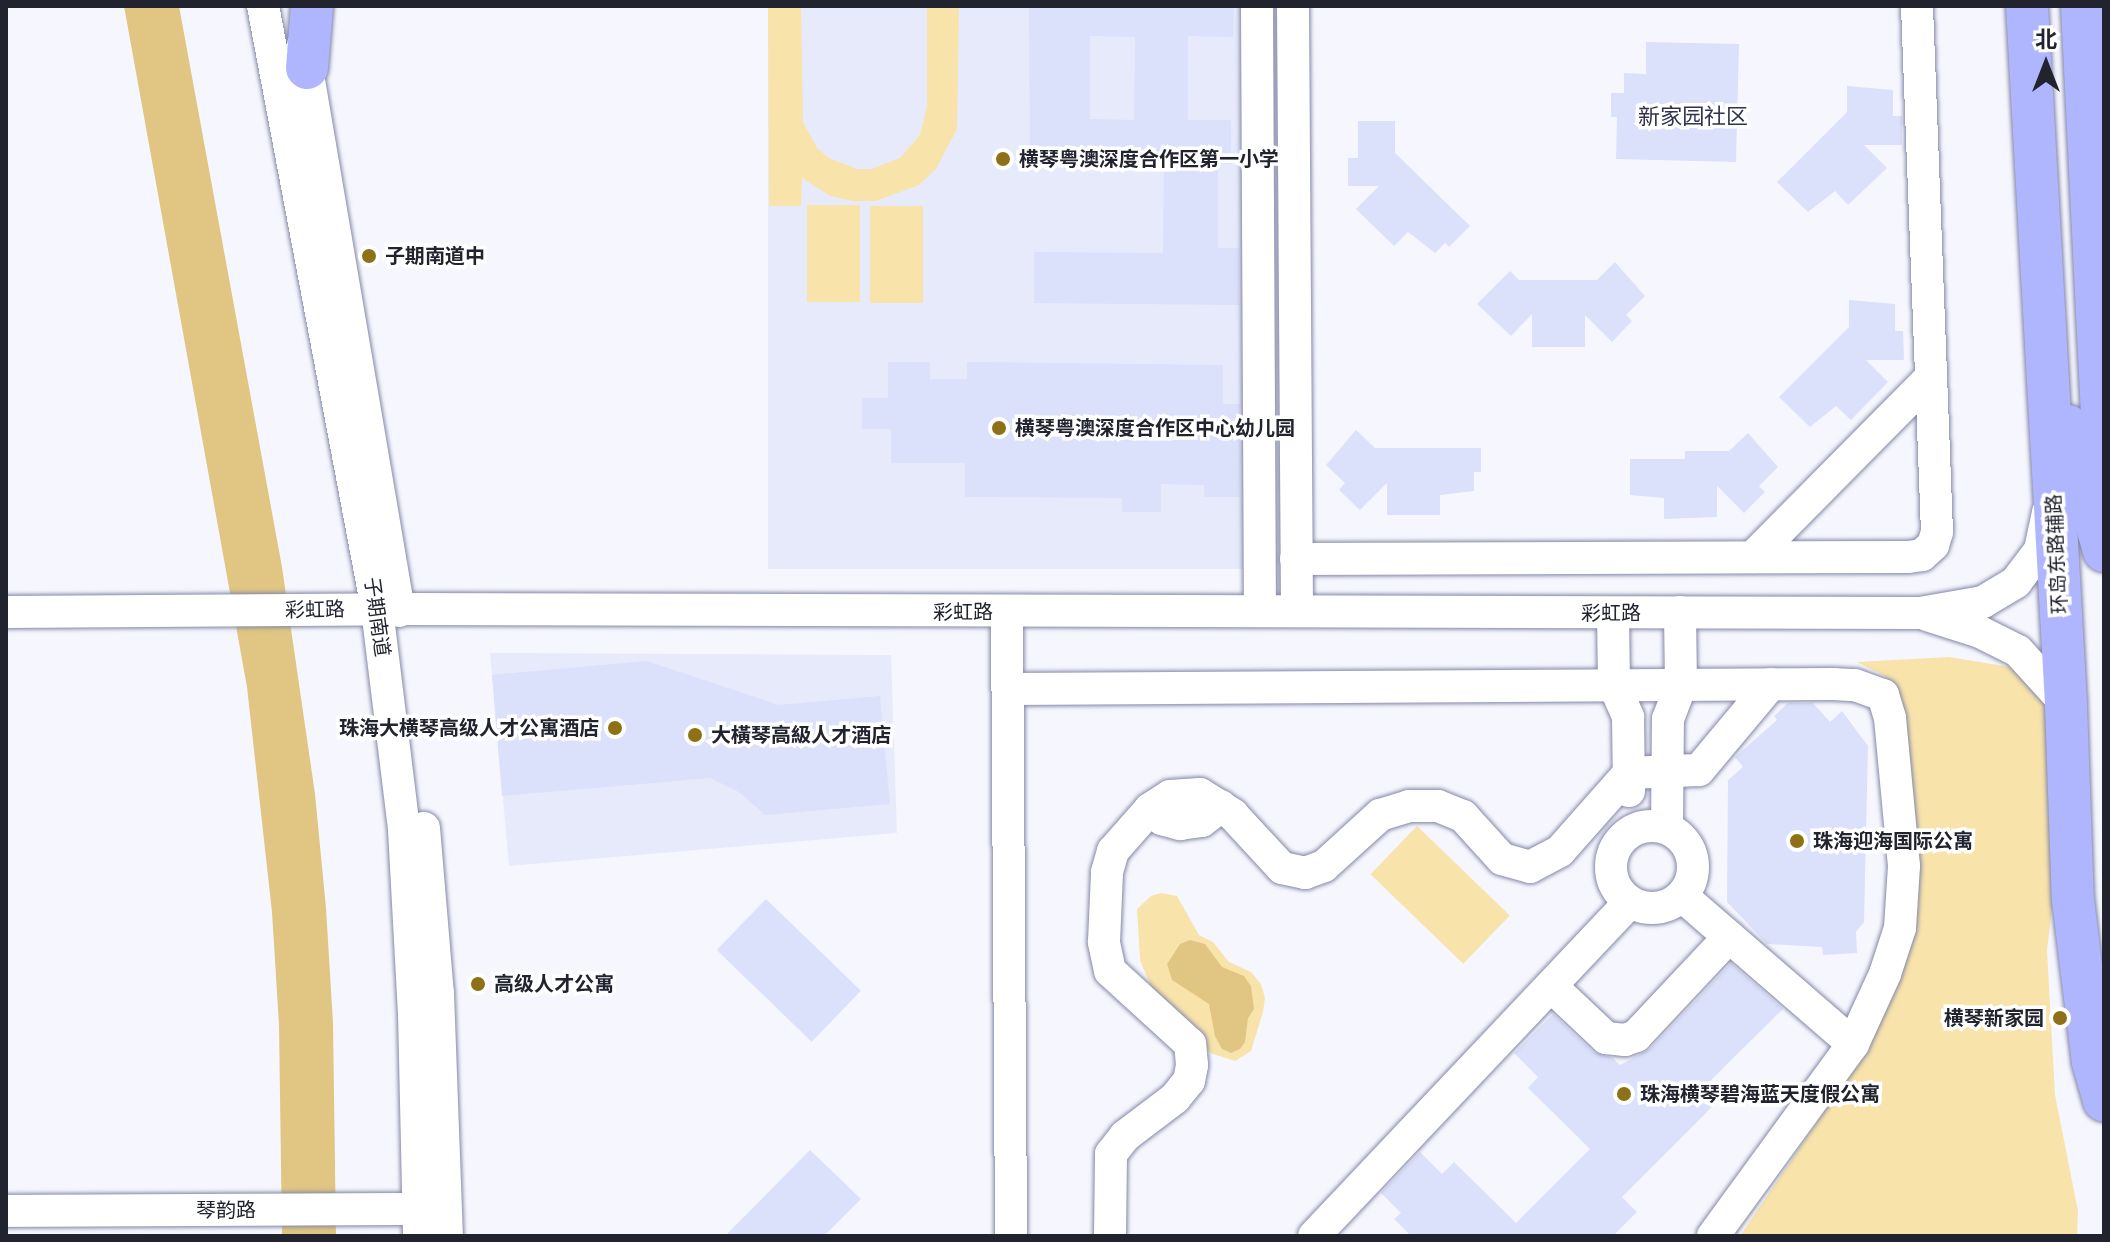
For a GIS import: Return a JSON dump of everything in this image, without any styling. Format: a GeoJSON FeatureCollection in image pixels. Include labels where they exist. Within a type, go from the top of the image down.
{"type":"FeatureCollection","features":[{"type":"Feature","properties":{"kind":"main road"},"geometry":{"type":"LineString","coordinates":[[307,68],[312,6]]}},
{"type":"Feature","properties":{"kind":"main road","name":"环岛东路辅路"},"geometry":{"type":"LineString","coordinates":[[2027,6],[2066,704],[2073,900],[2093,1062],[2104,1100]]}},
{"type":"Feature","properties":{"kind":"main road"},"geometry":{"type":"LineString","coordinates":[[2082,6],[2104,458]]}},
{"type":"Feature","properties":{"kind":"main road"},"geometry":{"type":"LineString","coordinates":[[2048,359],[2104,551]]}},
{"type":"Feature","properties":{"kind":"street","name":"子期南道"},"geometry":{"type":"LineString","coordinates":[[263,6],[388,609]]}},
{"type":"Feature","properties":{"kind":"street","name":"子期南道"},"geometry":{"type":"LineString","coordinates":[[297,6],[388,609],[414,1014],[433,1223]]}},
{"type":"Feature","properties":{"kind":"street"},"geometry":{"type":"LineString","coordinates":[[1257,6],[1260,610]]}},
{"type":"Feature","properties":{"kind":"street"},"geometry":{"type":"LineString","coordinates":[[1293,6],[1297,610]]}},
{"type":"Feature","properties":{"kind":"street"},"geometry":{"type":"LineString","coordinates":[[1296,559],[1922,555],[1933,545],[1937,532],[1917,6]]}},
{"type":"Feature","properties":{"kind":"street"},"geometry":{"type":"LineString","coordinates":[[1753,557],[1931,377]]}},
{"type":"Feature","properties":{"kind":"street"},"geometry":{"type":"LineString","coordinates":[[1920,613],[1983,602],[2016,582],[2040,550],[2053,489]]}},
{"type":"Feature","properties":{"kind":"street","name":"彩虹路"},"geometry":{"type":"LineString","coordinates":[[6,612],[388,609],[1920,613]]}},
{"type":"Feature","properties":{"kind":"street"},"geometry":{"type":"LineString","coordinates":[[1007,612],[1010,689],[1011,1236]]}},
{"type":"Feature","properties":{"kind":"street"},"geometry":{"type":"LineString","coordinates":[[1667,828],[1668,719],[1681,685],[1680,612]]}},
{"type":"Feature","properties":{"kind":"street"},"geometry":{"type":"LineString","coordinates":[[1613,613],[1614,685],[1628,717],[1628,833]]}},
{"type":"Feature","properties":{"kind":"street"},"geometry":{"type":"LineString","coordinates":[[1920,613],[1980,632],[2018,651],[2066,704]]}},
{"type":"Feature","properties":{"kind":"street"},"geometry":{"type":"LineString","coordinates":[[1010,689],[1771,684],[1855,685],[1883,695],[1887,705],[1904,866],[1900,928],[1885,974],[1853,1044],[1713,1236]]}},
{"type":"Feature","properties":{"kind":"street"},"geometry":{"type":"LineString","coordinates":[[1110,1236],[1111,1154],[1125,1136],[1175,1098],[1189,1081],[1192,1065],[1190,1044],[1110,971],[1104,942],[1107,872],[1113,851],[1150,809],[1170,796],[1200,794],[1221,806],[1282,868],[1305,873],[1324,866],[1380,815],[1409,806],[1438,806],[1463,816],[1502,859],[1530,867],[1560,851],[1629,773],[1699,770],[1771,684]]}},
{"type":"Feature","properties":{"kind":"street"},"geometry":{"type":"LineString","coordinates":[[1640,827],[1667,828],[1679,835],[1693,858],[1690,885],[1682,896],[1657,908],[1630,902],[1620,893],[1611,868],[1612,854],[1628,833],[1640,827]]}},
{"type":"Feature","properties":{"kind":"street"},"geometry":{"type":"LineString","coordinates":[[1682,896],[1853,1044]]}},
{"type":"Feature","properties":{"kind":"street"},"geometry":{"type":"LineString","coordinates":[[1314,1236],[1630,902]]}},
{"type":"Feature","properties":{"kind":"street"},"geometry":{"type":"LineString","coordinates":[[1551,986],[1606,1038],[1625,1040],[1636,1036],[1729,937]]}},
{"type":"Feature","properties":{"kind":"street","name":"琴韵路"},"geometry":{"type":"LineString","coordinates":[[6,1211],[351,1210],[433,1223]]}},
{"type":"Feature","properties":{"kind":"shaded area"},"geometry":{"type":"Polygon","coordinates":[[[124,6],[179,6],[282,567],[315,794],[326,908],[333,1023],[336,1236],[282,1236],[279,1025],[272,912],[247,687],[124,6]]]}},
{"type":"Feature","properties":{"kind":"shaded area"},"geometry":{"type":"Polygon","coordinates":[[[768,6],[1243,6],[1243,569],[768,569],[768,6]]]}},
{"type":"Feature","properties":{"kind":"shaded area"},"geometry":{"type":"Polygon","coordinates":[[[768,6],[801,6],[803,122],[817,148],[829,158],[857,169],[872,169],[900,158],[920,135],[927,106],[927,6],[959,6],[957,129],[936,169],[919,185],[876,201],[853,201],[830,196],[802,178],[801,206],[769,206],[768,6]]]}},
{"type":"Feature","properties":{"kind":"shaded area"},"geometry":{"type":"Polygon","coordinates":[[[807,205],[860,205],[860,302],[807,302],[807,205]]]}},
{"type":"Feature","properties":{"kind":"shaded area"},"geometry":{"type":"Polygon","coordinates":[[[870,206],[923,206],[923,303],[870,303],[870,206]]]}},
{"type":"Feature","properties":{"kind":"shaded area","name":"大橫琴高級人才酒店"},"geometry":{"type":"Polygon","coordinates":[[[490,653],[891,655],[897,833],[509,866],[490,653]]]}},
{"type":"Feature","properties":{"kind":"shaded area"},"geometry":{"type":"Polygon","coordinates":[[[1949,657],[2016,668],[2051,710],[2055,885],[2047,950],[2055,1095],[2078,1211],[2077,1236],[1740,1236],[1868,1047],[1914,936],[1918,889],[1897,696],[1885,676],[1857,662],[1949,657]]]}},
{"type":"Feature","properties":{"kind":"shaded area"},"geometry":{"type":"Polygon","coordinates":[[[1417,826],[1510,916],[1463,964],[1370,874],[1417,826]]]}},
{"type":"Feature","properties":{"kind":"shaded area"},"geometry":{"type":"Polygon","coordinates":[[[1161,893],[1177,896],[1199,935],[1213,942],[1229,962],[1251,972],[1261,984],[1265,998],[1263,1012],[1251,1051],[1235,1061],[1210,1053],[1197,1028],[1151,987],[1140,960],[1137,909],[1151,896],[1161,893]]]}},
{"type":"Feature","properties":{"kind":"shaded area"},"geometry":{"type":"Polygon","coordinates":[[[1190,940],[1205,944],[1222,967],[1244,976],[1251,986],[1254,1009],[1248,1018],[1245,1042],[1240,1049],[1231,1053],[1222,1049],[1215,1036],[1209,1004],[1172,980],[1167,964],[1180,944],[1190,940]]]}},
{"type":"Feature","properties":{"kind":"building"},"geometry":{"type":"Polygon","coordinates":[[[1029,6],[1234,6],[1233,37],[1188,36],[1188,120],[1231,120],[1231,164],[1218,164],[1218,248],[1239,248],[1239,305],[1034,303],[1034,252],[1163,253],[1164,164],[1030,163],[1029,6]],[[1090,36],[1090,119],[1134,120],[1135,37],[1090,36]]]}},
{"type":"Feature","properties":{"kind":"building"},"geometry":{"type":"Polygon","coordinates":[[[1646,42],[1739,44],[1736,162],[1616,159],[1617,117],[1611,117],[1611,93],[1624,93],[1624,73],[1646,74],[1646,42]]]}},
{"type":"Feature","properties":{"kind":"building"},"geometry":{"type":"Polygon","coordinates":[[[1847,86],[1893,90],[1893,116],[1902,116],[1902,145],[1864,145],[1887,168],[1848,205],[1835,191],[1808,212],[1777,182],[1847,112],[1847,86]]]}},
{"type":"Feature","properties":{"kind":"building"},"geometry":{"type":"Polygon","coordinates":[[[1358,121],[1395,121],[1395,153],[1470,226],[1449,247],[1445,243],[1435,253],[1408,232],[1394,246],[1356,209],[1379,186],[1348,186],[1348,158],[1358,158],[1358,121]]]}},
{"type":"Feature","properties":{"kind":"building"},"geometry":{"type":"Polygon","coordinates":[[[1615,262],[1645,296],[1626,315],[1632,321],[1612,342],[1585,315],[1585,347],[1532,347],[1532,314],[1511,336],[1477,304],[1510,271],[1519,280],[1597,280],[1615,262]]]}},
{"type":"Feature","properties":{"kind":"building"},"geometry":{"type":"Polygon","coordinates":[[[1849,300],[1895,304],[1895,331],[1903,331],[1904,360],[1866,360],[1888,382],[1851,420],[1836,406],[1810,427],[1779,397],[1849,327],[1849,300]]]}},
{"type":"Feature","properties":{"kind":"building"},"geometry":{"type":"Polygon","coordinates":[[[888,362],[930,362],[930,379],[967,379],[967,362],[1223,365],[1223,404],[1240,404],[1240,497],[1204,497],[1204,485],[1161,484],[1161,512],[1122,512],[1122,498],[965,497],[965,463],[891,463],[891,429],[862,429],[862,398],[888,398],[888,362]]]}},
{"type":"Feature","properties":{"kind":"building"},"geometry":{"type":"Polygon","coordinates":[[[1356,430],[1375,448],[1481,448],[1481,472],[1474,472],[1474,491],[1440,495],[1440,515],[1387,515],[1387,483],[1360,510],[1339,490],[1345,483],[1326,465],[1356,430]]]}},
{"type":"Feature","properties":{"kind":"building"},"geometry":{"type":"Polygon","coordinates":[[[1748,433],[1778,467],[1759,486],[1765,492],[1744,513],[1717,486],[1717,517],[1664,519],[1664,498],[1630,495],[1630,459],[1685,459],[1685,451],[1729,451],[1748,433]]]}},
{"type":"Feature","properties":{"kind":"building"},"geometry":{"type":"Polygon","coordinates":[[[646,661],[779,705],[880,696],[890,804],[765,815],[739,792],[710,778],[502,796],[492,675],[646,661]]]}},
{"type":"Feature","properties":{"kind":"building","name":"珠海迎海国际公寓"},"geometry":{"type":"Polygon","coordinates":[[[1788,703],[1813,703],[1830,722],[1842,711],[1868,746],[1864,922],[1856,932],[1857,953],[1823,955],[1822,947],[1767,944],[1727,902],[1728,780],[1743,767],[1735,757],[1777,720],[1774,716],[1788,703]]]}},
{"type":"Feature","properties":{"kind":"building"},"geometry":{"type":"Polygon","coordinates":[[[766,899],[861,991],[812,1042],[717,950],[766,899]]]}},
{"type":"Feature","properties":{"kind":"building","name":"珠海横琴碧海蓝天度假公寓"},"geometry":{"type":"Polygon","coordinates":[[[1731,963],[1783,1009],[1705,1086],[1719,1100],[1622,1197],[1637,1212],[1613,1236],[1411,1236],[1394,1219],[1401,1213],[1381,1193],[1420,1152],[1442,1174],[1454,1162],[1516,1223],[1590,1149],[1528,1088],[1538,1077],[1514,1053],[1553,1014],[1593,1052],[1613,1058],[1620,1065],[1650,1049],[1731,963]]]}},
{"type":"Feature","properties":{"kind":"building"},"geometry":{"type":"Polygon","coordinates":[[[810,1150],[861,1199],[824,1236],[725,1236],[810,1150]]]}},
{"type":"Feature","properties":{"kind":"place","name":"横琴粤澳深度合作区第一小学"},"geometry":{"type":"Point","coordinates":[1003,159]}},
{"type":"Feature","properties":{"kind":"place","name":"子期南道中"},"geometry":{"type":"Point","coordinates":[369,256]}},
{"type":"Feature","properties":{"kind":"place","name":"横琴粤澳深度合作区中心幼儿园"},"geometry":{"type":"Point","coordinates":[999,428]}},
{"type":"Feature","properties":{"kind":"place","name":"珠海大横琴高级人才公寓酒店"},"geometry":{"type":"Point","coordinates":[615,728]}},
{"type":"Feature","properties":{"kind":"place","name":"大橫琴高級人才酒店"},"geometry":{"type":"Point","coordinates":[695,735]}},
{"type":"Feature","properties":{"kind":"place","name":"珠海迎海国际公寓"},"geometry":{"type":"Point","coordinates":[1797,841]}},
{"type":"Feature","properties":{"kind":"place","name":"高级人才公寓"},"geometry":{"type":"Point","coordinates":[478,984]}},
{"type":"Feature","properties":{"kind":"place","name":"横琴新家园"},"geometry":{"type":"Point","coordinates":[2060,1018]}},
{"type":"Feature","properties":{"kind":"place","name":"珠海横琴碧海蓝天度假公寓"},"geometry":{"type":"Point","coordinates":[1624,1094]}},
{"type":"Feature","properties":{"kind":"district","name":"新家园社区"},"geometry":{"type":"Point","coordinates":[1693,117]}}]}
